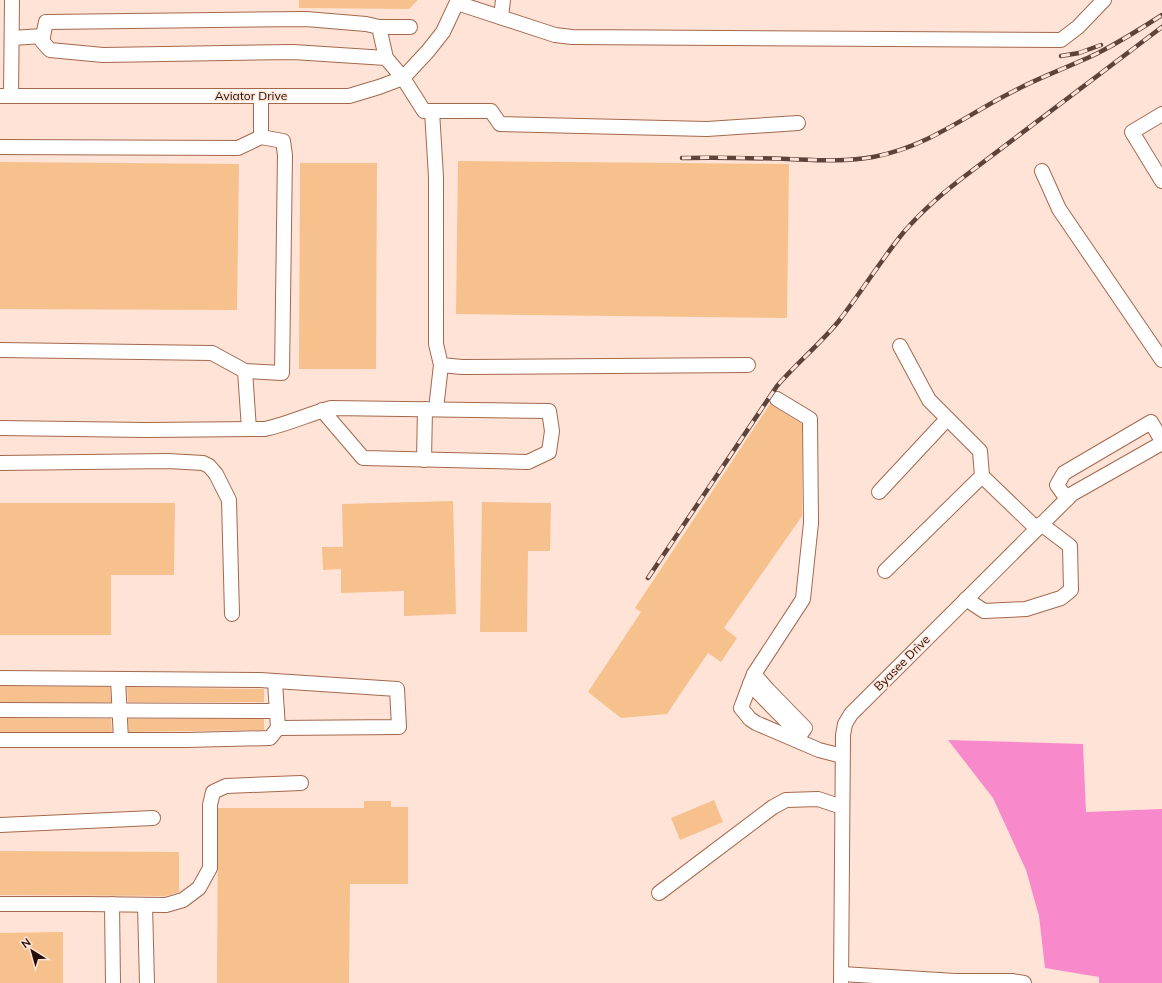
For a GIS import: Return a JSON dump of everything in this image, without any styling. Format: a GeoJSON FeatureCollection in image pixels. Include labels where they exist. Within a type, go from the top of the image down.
{"type":"FeatureCollection","features":[{"type":"Feature","properties":{"kind":"street"},"geometry":{"type":"LineString","coordinates":[[5,96],[12,38],[12,0]]}},
{"type":"Feature","properties":{"kind":"street"},"geometry":{"type":"LineString","coordinates":[[501,17],[503,0]]}},
{"type":"Feature","properties":{"kind":"street"},"geometry":{"type":"LineString","coordinates":[[457,1],[555,35],[572,37],[1061,40],[1078,27],[1104,0]]}},
{"type":"Feature","properties":{"kind":"street","name":"Aviator Drive"},"geometry":{"type":"LineString","coordinates":[[5,96],[349,96],[403,78],[428,52],[443,32],[457,1]]}},
{"type":"Feature","properties":{"kind":"street"},"geometry":{"type":"LineString","coordinates":[[386,58],[293,52],[103,55],[50,50],[42,41],[46,22],[306,19],[366,24],[380,27],[410,27]]}},
{"type":"Feature","properties":{"kind":"street"},"geometry":{"type":"LineString","coordinates":[[380,27],[386,58],[403,78],[424,111],[491,111],[500,124],[707,129],[798,123]]}},
{"type":"Feature","properties":{"kind":"street"},"geometry":{"type":"LineString","coordinates":[[12,38],[43,36]]}},
{"type":"Feature","properties":{"kind":"street"},"geometry":{"type":"LineString","coordinates":[[261,96],[261,137]]}},
{"type":"Feature","properties":{"kind":"street"},"geometry":{"type":"LineString","coordinates":[[424,460],[431,409],[441,365],[436,344],[436,177],[432,111]]}},
{"type":"Feature","properties":{"kind":"street"},"geometry":{"type":"LineString","coordinates":[[1162,114],[1132,132],[1162,182]]}},
{"type":"Feature","properties":{"kind":"street"},"geometry":{"type":"LineString","coordinates":[[0,147],[238,148],[261,137],[283,141],[285,155],[282,373],[246,372],[212,353],[0,350]]}},
{"type":"Feature","properties":{"kind":"street"},"geometry":{"type":"LineString","coordinates":[[1042,171],[1059,209],[1162,360]]}},
{"type":"Feature","properties":{"kind":"street"},"geometry":{"type":"LineString","coordinates":[[900,346],[928,400],[980,451],[982,476],[1039,527],[1070,546],[1071,590],[1061,598],[1026,609],[984,611],[966,599]]}},
{"type":"Feature","properties":{"kind":"street"},"geometry":{"type":"LineString","coordinates":[[441,365],[462,367],[748,365]]}},
{"type":"Feature","properties":{"kind":"street"},"geometry":{"type":"LineString","coordinates":[[246,372],[250,429]]}},
{"type":"Feature","properties":{"kind":"street"},"geometry":{"type":"LineString","coordinates":[[777,399],[810,419],[811,523],[803,599],[752,679],[741,708],[750,719],[756,723],[819,750],[842,756]]}},
{"type":"Feature","properties":{"kind":"street"},"geometry":{"type":"LineString","coordinates":[[0,428],[146,430],[265,429],[279,426],[322,410],[331,408],[548,411],[552,431],[548,452],[528,462],[363,458],[322,410]]}},
{"type":"Feature","properties":{"kind":"street"},"geometry":{"type":"LineString","coordinates":[[879,492],[947,419]]}},
{"type":"Feature","properties":{"kind":"street"},"geometry":{"type":"LineString","coordinates":[[1067,499],[1057,485],[1064,473],[1151,422],[1162,442]]}},
{"type":"Feature","properties":{"kind":"street","name":"Byasee Drive"},"geometry":{"type":"LineString","coordinates":[[841,979],[842,735],[845,724],[851,714],[1072,494],[1162,442]]}},
{"type":"Feature","properties":{"kind":"street"},"geometry":{"type":"LineString","coordinates":[[0,463],[168,461],[203,463],[210,466],[216,474],[229,500],[232,614]]}},
{"type":"Feature","properties":{"kind":"street"},"geometry":{"type":"LineString","coordinates":[[885,571],[982,476]]}},
{"type":"Feature","properties":{"kind":"street"},"geometry":{"type":"LineString","coordinates":[[0,678],[260,680],[397,689],[399,727],[278,728]]}},
{"type":"Feature","properties":{"kind":"street"},"geometry":{"type":"LineString","coordinates":[[118,679],[121,740]]}},
{"type":"Feature","properties":{"kind":"street"},"geometry":{"type":"LineString","coordinates":[[752,679],[768,690],[805,728],[817,742],[819,750]]}},
{"type":"Feature","properties":{"kind":"street"},"geometry":{"type":"LineString","coordinates":[[752,679],[800,735],[805,728]]}},
{"type":"Feature","properties":{"kind":"street"},"geometry":{"type":"LineString","coordinates":[[0,740],[270,738],[278,728],[275,682]]}},
{"type":"Feature","properties":{"kind":"street"},"geometry":{"type":"LineString","coordinates":[[0,710],[277,711]]}},
{"type":"Feature","properties":{"kind":"street"},"geometry":{"type":"LineString","coordinates":[[0,904],[166,905],[183,900],[199,888],[210,868],[210,805],[213,792],[226,786],[301,783]]}},
{"type":"Feature","properties":{"kind":"street"},"geometry":{"type":"LineString","coordinates":[[659,893],[773,807],[786,800],[818,799],[842,807]]}},
{"type":"Feature","properties":{"kind":"street"},"geometry":{"type":"LineString","coordinates":[[0,824],[153,818]]}},
{"type":"Feature","properties":{"kind":"street"},"geometry":{"type":"LineString","coordinates":[[112,904],[113,983]]}},
{"type":"Feature","properties":{"kind":"street"},"geometry":{"type":"LineString","coordinates":[[145,905],[147,983]]}},
{"type":"Feature","properties":{"kind":"street"},"geometry":{"type":"LineString","coordinates":[[841,979],[975,982],[1012,981],[1024,983]]}},
{"type":"Feature","properties":{"kind":"shaded area"},"geometry":{"type":"Polygon","coordinates":[[[948,740],[1083,744],[1086,812],[1162,809],[1162,983],[1099,983],[1099,977],[1045,968],[1039,916],[1026,870],[993,798],[948,740]]]}},
{"type":"Feature","properties":{"kind":"building"},"geometry":{"type":"Polygon","coordinates":[[[299,0],[418,0],[409,9],[299,8],[299,0]]]}},
{"type":"Feature","properties":{"kind":"building"},"geometry":{"type":"Polygon","coordinates":[[[458,161],[789,164],[787,318],[456,314],[458,161]]]}},
{"type":"Feature","properties":{"kind":"building"},"geometry":{"type":"Polygon","coordinates":[[[0,162],[239,164],[237,310],[0,309],[0,162]]]}},
{"type":"Feature","properties":{"kind":"building"},"geometry":{"type":"Polygon","coordinates":[[[300,163],[377,163],[376,369],[299,369],[300,163]]]}},
{"type":"Feature","properties":{"kind":"building"},"geometry":{"type":"Polygon","coordinates":[[[770,404],[802,424],[802,516],[724,628],[737,638],[721,662],[708,653],[667,714],[621,718],[588,692],[641,612],[635,608],[770,404]]]}},
{"type":"Feature","properties":{"kind":"building"},"geometry":{"type":"Polygon","coordinates":[[[453,501],[456,614],[404,616],[404,591],[341,593],[341,569],[323,570],[322,547],[343,547],[342,504],[453,501]]]}},
{"type":"Feature","properties":{"kind":"building"},"geometry":{"type":"Polygon","coordinates":[[[482,502],[551,503],[550,551],[528,551],[527,632],[480,632],[482,502]]]}},
{"type":"Feature","properties":{"kind":"building"},"geometry":{"type":"Polygon","coordinates":[[[0,503],[175,503],[174,575],[111,575],[111,635],[0,635],[0,503]]]}},
{"type":"Feature","properties":{"kind":"building"},"geometry":{"type":"Polygon","coordinates":[[[0,686],[110,687],[111,702],[0,702],[0,686]]]}},
{"type":"Feature","properties":{"kind":"building"},"geometry":{"type":"Polygon","coordinates":[[[127,687],[264,689],[264,702],[128,702],[127,687]]]}},
{"type":"Feature","properties":{"kind":"building"},"geometry":{"type":"Polygon","coordinates":[[[0,718],[111,719],[112,732],[0,732],[0,718]]]}},
{"type":"Feature","properties":{"kind":"building"},"geometry":{"type":"Polygon","coordinates":[[[128,719],[264,719],[264,730],[129,732],[128,719]]]}},
{"type":"Feature","properties":{"kind":"building"},"geometry":{"type":"Polygon","coordinates":[[[714,800],[723,822],[680,840],[671,818],[714,800]]]}},
{"type":"Feature","properties":{"kind":"building"},"geometry":{"type":"Polygon","coordinates":[[[364,801],[391,801],[391,807],[408,807],[408,884],[350,884],[349,983],[217,983],[218,808],[364,808],[364,801]]]}},
{"type":"Feature","properties":{"kind":"building"},"geometry":{"type":"Polygon","coordinates":[[[0,851],[179,852],[179,892],[166,896],[0,895],[0,851]]]}},
{"type":"Feature","properties":{"kind":"building"},"geometry":{"type":"Polygon","coordinates":[[[63,932],[63,983],[0,983],[0,933],[63,932]]]}},
{"type":"Feature","properties":{"kind":"railway"},"geometry":{"type":"LineString","coordinates":[[682,158],[841,160],[862,159],[893,152],[929,138],[996,100],[1100,52],[1162,15]]}},
{"type":"Feature","properties":{"kind":"railway"},"geometry":{"type":"LineString","coordinates":[[648,578],[777,386],[838,322],[891,248],[920,214],[961,179],[1162,27]]}},
{"type":"Feature","properties":{"kind":"railway"},"geometry":{"type":"LineString","coordinates":[[1061,56],[1079,53],[1101,45]]}}]}
